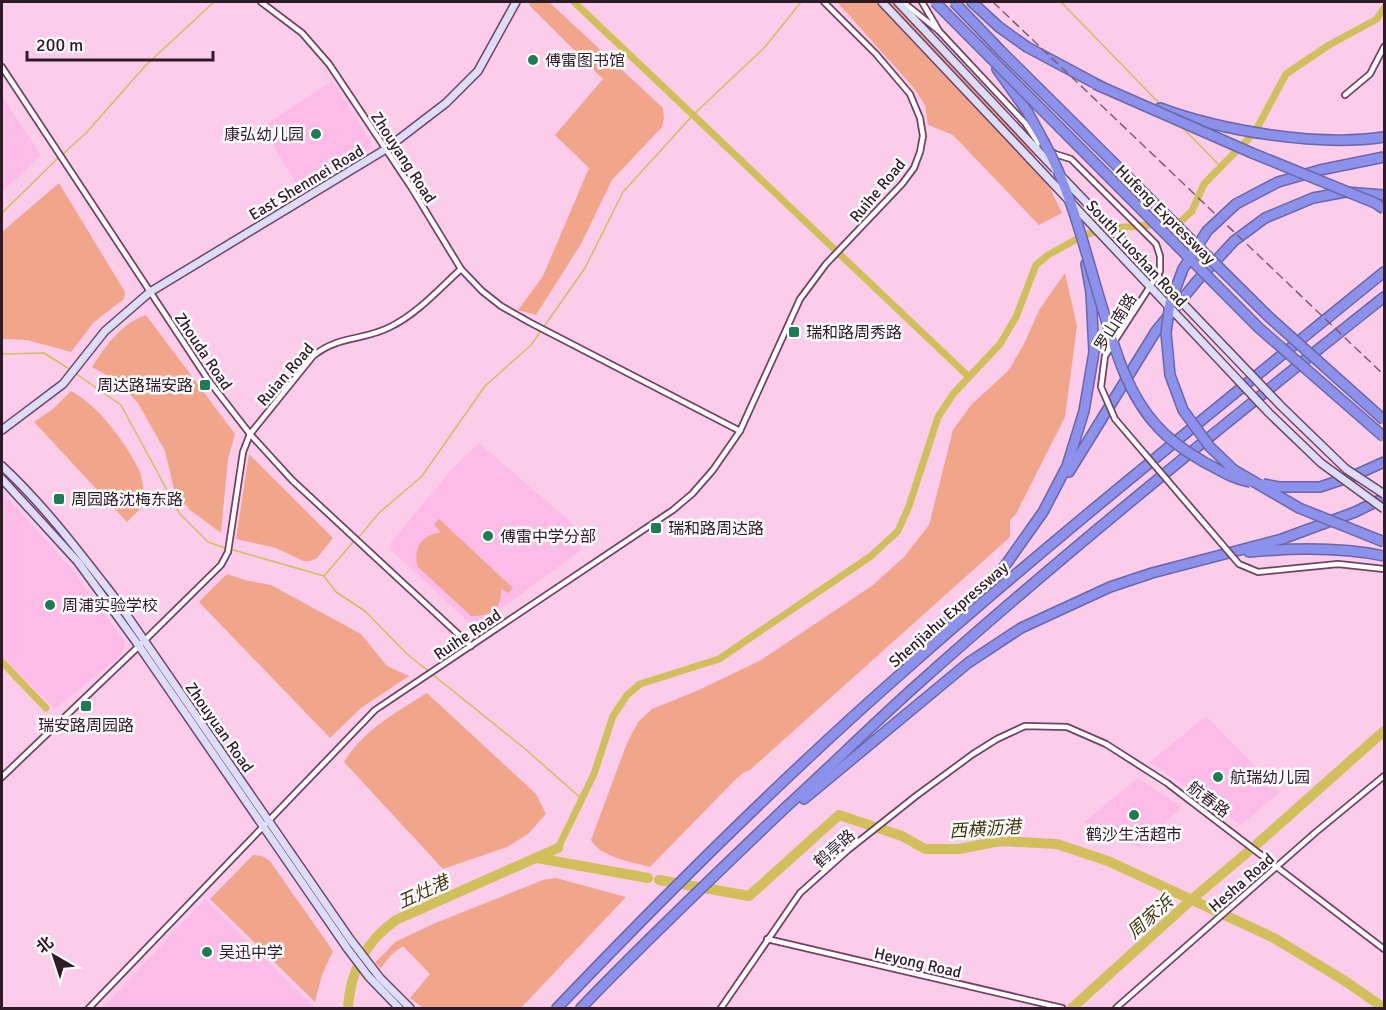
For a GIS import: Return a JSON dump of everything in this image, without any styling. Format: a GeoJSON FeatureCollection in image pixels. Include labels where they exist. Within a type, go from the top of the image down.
{"type":"FeatureCollection","features":[{"type":"Feature","properties":{"kind":"highway","name":"Hufeng Expressway"},"geometry":{"type":"LineString","coordinates":[[935,2],[1259,328],[1384,437]]}},
{"type":"Feature","properties":{"kind":"highway","name":"Hufeng Expressway"},"geometry":{"type":"LineString","coordinates":[[954,2],[1269,317],[1384,420]]}},
{"type":"Feature","properties":{"kind":"highway"},"geometry":{"type":"LineString","coordinates":[[972,2],[999,27],[1027,47],[1095,84],[1252,153],[1375,203],[1384,209]]}},
{"type":"Feature","properties":{"kind":"highway"},"geometry":{"type":"LineString","coordinates":[[991,59],[1027,111],[1055,161],[1113,344],[1133,390],[1156,425],[1183,450],[1239,480],[1279,487],[1320,487],[1384,462]]}},
{"type":"Feature","properties":{"kind":"highway"},"geometry":{"type":"LineString","coordinates":[[1095,84],[1192,120],[1266,134],[1367,140],[1384,137]]}},
{"type":"Feature","properties":{"kind":"highway"},"geometry":{"type":"LineString","coordinates":[[1384,157],[1320,170],[1278,182],[1236,204],[1207,231],[1183,269],[1170,303],[1166,333],[1170,375],[1183,410],[1210,447],[1234,470],[1299,508],[1384,542]]}},
{"type":"Feature","properties":{"kind":"highway"},"geometry":{"type":"LineString","coordinates":[[718,844],[1004,567],[1044,512],[1156,332],[1197,281],[1234,241],[1265,218],[1313,198],[1345,192],[1384,195]]}},
{"type":"Feature","properties":{"kind":"highway"},"geometry":{"type":"LineString","coordinates":[[1044,512],[1067,466],[1084,411],[1094,352],[1091,293],[1082,242]]}},
{"type":"Feature","properties":{"kind":"highway","name":"Shenjiahu Expressway"},"geometry":{"type":"LineString","coordinates":[[557,1008],[718,844],[929,649],[1104,501],[1384,272]]}},
{"type":"Feature","properties":{"kind":"highway","name":"Shenjiahu Expressway"},"geometry":{"type":"LineString","coordinates":[[581,1008],[631,956],[918,684],[1027,590],[1384,297]]}},
{"type":"Feature","properties":{"kind":"highway"},"geometry":{"type":"LineString","coordinates":[[733,858],[968,663],[1021,628],[1110,587],[1152,573],[1282,539],[1355,513],[1384,496]]}},
{"type":"Feature","properties":{"kind":"highway"},"geometry":{"type":"LineString","coordinates":[[1198,561],[1284,549],[1369,552],[1384,555]]}},
{"type":"Feature","properties":{"kind":"street","name":"Zhouyang Road"},"geometry":{"type":"LineString","coordinates":[[261,2],[287,20],[317,48],[386,149],[461,269],[482,291],[501,306],[529,322],[740,431]]}},
{"type":"Feature","properties":{"kind":"street","name":"East Shenmei Road"},"geometry":{"type":"LineString","coordinates":[[2,430],[63,384],[105,331],[150,292],[386,149],[446,103],[478,71],[516,2]]}},
{"type":"Feature","properties":{"kind":"street","name":"Ruihe Road"},"geometry":{"type":"LineString","coordinates":[[89,1008],[375,710],[673,510],[706,478],[740,431],[800,299],[826,264],[902,184],[914,168],[923,136],[920,118],[904,85],[824,2]]}},
{"type":"Feature","properties":{"kind":"street","name":"South Luoshan Road"},"geometry":{"type":"LineString","coordinates":[[882,2],[1269,413],[1321,463],[1384,509]]}},
{"type":"Feature","properties":{"kind":"street","name":"South Luoshan Road"},"geometry":{"type":"LineString","coordinates":[[898,2],[1281,406],[1346,469],[1384,496]]}},
{"type":"Feature","properties":{"kind":"street","name":"罗山南路"},"geometry":{"type":"LineString","coordinates":[[903,2],[939,31],[1025,123],[1039,144],[1055,154],[1071,159],[1156,244],[1160,256],[1160,271],[1105,356],[1101,387],[1115,419],[1239,564],[1258,572],[1338,564],[1384,569]]}},
{"type":"Feature","properties":{"kind":"street","name":"罗山南路"},"geometry":{"type":"LineString","coordinates":[[922,2],[939,31]]}},
{"type":"Feature","properties":{"kind":"street"},"geometry":{"type":"LineString","coordinates":[[1345,95],[1370,74],[1384,47]]}},
{"type":"Feature","properties":{"kind":"street","name":"Zhouda Road"},"geometry":{"type":"LineString","coordinates":[[2,67],[209,381],[250,434],[292,480],[471,646]]}},
{"type":"Feature","properties":{"kind":"street","name":"Ruian Road"},"geometry":{"type":"LineString","coordinates":[[142,644],[221,565],[228,552],[243,452],[250,434],[313,356],[326,346],[387,329],[404,320],[461,269]]}},
{"type":"Feature","properties":{"kind":"street","name":"Zhouyuan Road"},"geometry":{"type":"LineString","coordinates":[[2,466],[17,480],[80,553],[115,598],[142,644],[262,827],[347,948],[369,977],[399,1008]]}},
{"type":"Feature","properties":{"kind":"street","name":"Zhouyuan Road"},"geometry":{"type":"LineString","coordinates":[[2,479],[78,562],[142,644],[269,819],[350,939],[373,969],[410,1008]]}},
{"type":"Feature","properties":{"kind":"street"},"geometry":{"type":"LineString","coordinates":[[2,777],[142,644]]}},
{"type":"Feature","properties":{"kind":"street","name":"航春路"},"geometry":{"type":"LineString","coordinates":[[997,739],[1025,726],[1067,727],[1106,744],[1167,783],[1384,949]]}},
{"type":"Feature","properties":{"kind":"street","name":"鹤亭路"},"geometry":{"type":"LineString","coordinates":[[721,1008],[800,893],[866,835],[973,754],[997,739]]}},
{"type":"Feature","properties":{"kind":"street","name":"Hesha Road"},"geometry":{"type":"LineString","coordinates":[[1116,1008],[1277,866],[1384,776]]}},
{"type":"Feature","properties":{"kind":"street","name":"Heyong Road"},"geometry":{"type":"LineString","coordinates":[[767,939],[1062,1008]]}},
{"type":"Feature","properties":{"kind":"shaded area"},"geometry":{"type":"Polygon","coordinates":[[[530,2],[549,2],[663,108],[664,118],[662,127],[612,180],[581,244],[536,315],[518,310],[543,276],[589,168],[555,135],[603,79],[529,5],[530,2]]]}},
{"type":"Feature","properties":{"kind":"shaded area"},"geometry":{"type":"Polygon","coordinates":[[[837,2],[903,2],[1003,106],[1025,136],[1062,213],[1039,225],[953,135],[928,125],[925,105],[913,87],[837,2]]]}},
{"type":"Feature","properties":{"kind":"shaded area","name":"康弘幼儿园"},"geometry":{"type":"Polygon","coordinates":[[[332,81],[369,139],[370,148],[364,154],[300,190],[262,127],[332,81]]]}},
{"type":"Feature","properties":{"kind":"shaded area"},"geometry":{"type":"Polygon","coordinates":[[[2,96],[41,155],[2,192],[2,96]]]}},
{"type":"Feature","properties":{"kind":"shaded area"},"geometry":{"type":"Polygon","coordinates":[[[59,183],[125,292],[124,299],[94,322],[71,352],[27,340],[2,339],[2,232],[59,183]]]}},
{"type":"Feature","properties":{"kind":"shaded area"},"geometry":{"type":"Polygon","coordinates":[[[1065,273],[1077,326],[1065,417],[1016,514],[1010,520],[1010,537],[750,770],[734,781],[650,867],[601,851],[591,840],[627,743],[638,722],[652,709],[699,690],[761,660],[873,585],[904,557],[929,525],[953,430],[971,405],[1009,370],[1039,310],[1065,273]]]}},
{"type":"Feature","properties":{"kind":"shaded area"},"geometry":{"type":"Polygon","coordinates":[[[146,315],[235,434],[228,459],[221,533],[190,510],[175,493],[165,451],[138,403],[118,382],[92,367],[122,329],[146,315]]]}},
{"type":"Feature","properties":{"kind":"shaded area"},"geometry":{"type":"Polygon","coordinates":[[[71,391],[101,415],[127,448],[139,470],[146,503],[127,522],[34,422],[54,408],[71,391]]]}},
{"type":"Feature","properties":{"kind":"shaded area","name":"傅雷中学分部"},"geometry":{"type":"Polygon","coordinates":[[[479,443],[581,531],[580,551],[475,628],[391,550],[391,542],[454,467],[479,443]]]}},
{"type":"Feature","properties":{"kind":"shaded area"},"geometry":{"type":"Polygon","coordinates":[[[249,454],[333,538],[317,558],[303,561],[276,548],[236,539],[249,454]]]}},
{"type":"Feature","properties":{"kind":"shaded area","name":"周浦实验学校"},"geometry":{"type":"Polygon","coordinates":[[[2,492],[70,567],[125,642],[123,653],[55,709],[2,656],[2,492]]]}},
{"type":"Feature","properties":{"kind":"shaded area"},"geometry":{"type":"Polygon","coordinates":[[[439,519],[513,588],[508,593],[501,589],[497,607],[489,613],[471,616],[418,567],[418,548],[424,539],[441,533],[434,524],[439,519]]]}},
{"type":"Feature","properties":{"kind":"shaded area"},"geometry":{"type":"Polygon","coordinates":[[[227,574],[271,585],[361,634],[387,666],[409,676],[361,708],[330,738],[199,602],[227,574]]]}},
{"type":"Feature","properties":{"kind":"shaded area"},"geometry":{"type":"Polygon","coordinates":[[[427,693],[536,794],[546,814],[528,834],[507,847],[443,869],[344,762],[371,731],[427,693]]]}},
{"type":"Feature","properties":{"kind":"shaded area","name":"航瑞幼儿园"},"geometry":{"type":"Polygon","coordinates":[[[1206,716],[1280,792],[1241,825],[1150,762],[1206,716]]]}},
{"type":"Feature","properties":{"kind":"shaded area","name":"鹤沙生活超市"},"geometry":{"type":"Polygon","coordinates":[[[1138,778],[1182,807],[1139,847],[1084,822],[1138,778]]]}},
{"type":"Feature","properties":{"kind":"shaded area"},"geometry":{"type":"Polygon","coordinates":[[[253,855],[262,856],[270,861],[333,951],[322,975],[315,1002],[210,899],[253,855]]]}},
{"type":"Feature","properties":{"kind":"shaded area"},"geometry":{"type":"Polygon","coordinates":[[[556,878],[626,897],[521,1008],[423,1008],[410,998],[430,974],[403,946],[391,955],[381,968],[375,963],[395,942],[433,924],[543,880],[556,878]]]}},
{"type":"Feature","properties":{"kind":"shaded area","name":"吴迅中学"},"geometry":{"type":"Polygon","coordinates":[[[205,899],[313,1006],[313,1008],[102,1008],[205,899]]]}},
{"type":"Feature","properties":{"kind":"waterway"},"geometry":{"type":"LineString","coordinates":[[63,154],[87,132],[146,65],[214,2]]}},
{"type":"Feature","properties":{"kind":"waterway"},"geometry":{"type":"LineString","coordinates":[[574,2],[968,376]]}},
{"type":"Feature","properties":{"kind":"waterway"},"geometry":{"type":"LineString","coordinates":[[358,538],[379,513],[422,476],[485,386],[531,345],[585,268],[623,192],[693,115],[765,47],[801,2]]}},
{"type":"Feature","properties":{"kind":"waterway"},"geometry":{"type":"LineString","coordinates":[[1061,2],[1160,104]]}},
{"type":"Feature","properties":{"kind":"waterway"},"geometry":{"type":"LineString","coordinates":[[558,848],[594,774],[613,716],[627,695],[640,684],[719,659],[871,556],[898,531],[909,506],[938,417],[953,394],[1000,344],[1016,317],[1036,265],[1048,255],[1084,235],[1112,228],[1179,223],[1192,211],[1204,184],[1255,132],[1286,74],[1329,45],[1377,19],[1384,8]]}},
{"type":"Feature","properties":{"kind":"waterway"},"geometry":{"type":"LineString","coordinates":[[1182,127],[1221,167]]}},
{"type":"Feature","properties":{"kind":"waterway"},"geometry":{"type":"LineString","coordinates":[[2,213],[59,157]]}},
{"type":"Feature","properties":{"kind":"waterway"},"geometry":{"type":"LineString","coordinates":[[2,354],[44,353],[71,370]]}},
{"type":"Feature","properties":{"kind":"waterway"},"geometry":{"type":"LineString","coordinates":[[75,373],[121,405],[180,514],[208,542],[225,548]]}},
{"type":"Feature","properties":{"kind":"waterway"},"geometry":{"type":"LineString","coordinates":[[324,576],[354,541]]}},
{"type":"Feature","properties":{"kind":"waterway"},"geometry":{"type":"LineString","coordinates":[[230,549],[324,576],[336,592],[365,611],[407,654],[524,748],[582,799]]}},
{"type":"Feature","properties":{"kind":"waterway"},"geometry":{"type":"LineString","coordinates":[[2,662],[46,708]]}},
{"type":"Feature","properties":{"kind":"waterway","name":"周家浜"},"geometry":{"type":"LineString","coordinates":[[1257,844],[1384,731]]}},
{"type":"Feature","properties":{"kind":"waterway","name":"西横沥港"},"geometry":{"type":"LineString","coordinates":[[659,880],[749,896],[839,815],[902,836],[925,849],[959,849],[1000,841],[1057,844],[1108,861],[1274,938],[1345,981],[1384,1008]]}},
{"type":"Feature","properties":{"kind":"waterway","name":"五灶港"},"geometry":{"type":"LineString","coordinates":[[348,1008],[356,970],[368,948],[385,928],[396,920],[558,848]]}},
{"type":"Feature","properties":{"kind":"waterway","name":"周家浜"},"geometry":{"type":"LineString","coordinates":[[1072,1008],[1191,900],[1249,851]]}},
{"type":"Feature","properties":{"kind":"waterway","name":"西横沥港"},"geometry":{"type":"LineString","coordinates":[[537,858],[648,878]]}},
{"type":"Feature","properties":{"kind":"railway"},"geometry":{"type":"LineString","coordinates":[[993,2],[1384,375]]}},
{"type":"Feature","properties":{"kind":"place","name":"傅雷图书馆"},"geometry":{"type":"Point","coordinates":[533,60]}},
{"type":"Feature","properties":{"kind":"place","name":"康弘幼儿园"},"geometry":{"type":"Point","coordinates":[316,134]}},
{"type":"Feature","properties":{"kind":"place","name":"瑞和路周秀路"},"geometry":{"type":"Point","coordinates":[794,332]}},
{"type":"Feature","properties":{"kind":"place","name":"周达路瑞安路"},"geometry":{"type":"Point","coordinates":[205,385]}},
{"type":"Feature","properties":{"kind":"place","name":"周园路沈梅东路"},"geometry":{"type":"Point","coordinates":[59,499]}},
{"type":"Feature","properties":{"kind":"place","name":"瑞和路周达路"},"geometry":{"type":"Point","coordinates":[656,528]}},
{"type":"Feature","properties":{"kind":"place","name":"傅雷中学分部"},"geometry":{"type":"Point","coordinates":[488,536]}},
{"type":"Feature","properties":{"kind":"place","name":"周浦实验学校"},"geometry":{"type":"Point","coordinates":[50,605]}},
{"type":"Feature","properties":{"kind":"place","name":"瑞安路周园路"},"geometry":{"type":"Point","coordinates":[86,706]}},
{"type":"Feature","properties":{"kind":"place","name":"航瑞幼儿园"},"geometry":{"type":"Point","coordinates":[1218,777]}},
{"type":"Feature","properties":{"kind":"place","name":"鹤沙生活超市"},"geometry":{"type":"Point","coordinates":[1134,815]}},
{"type":"Feature","properties":{"kind":"place","name":"吴迅中学"},"geometry":{"type":"Point","coordinates":[207,952]}}]}
